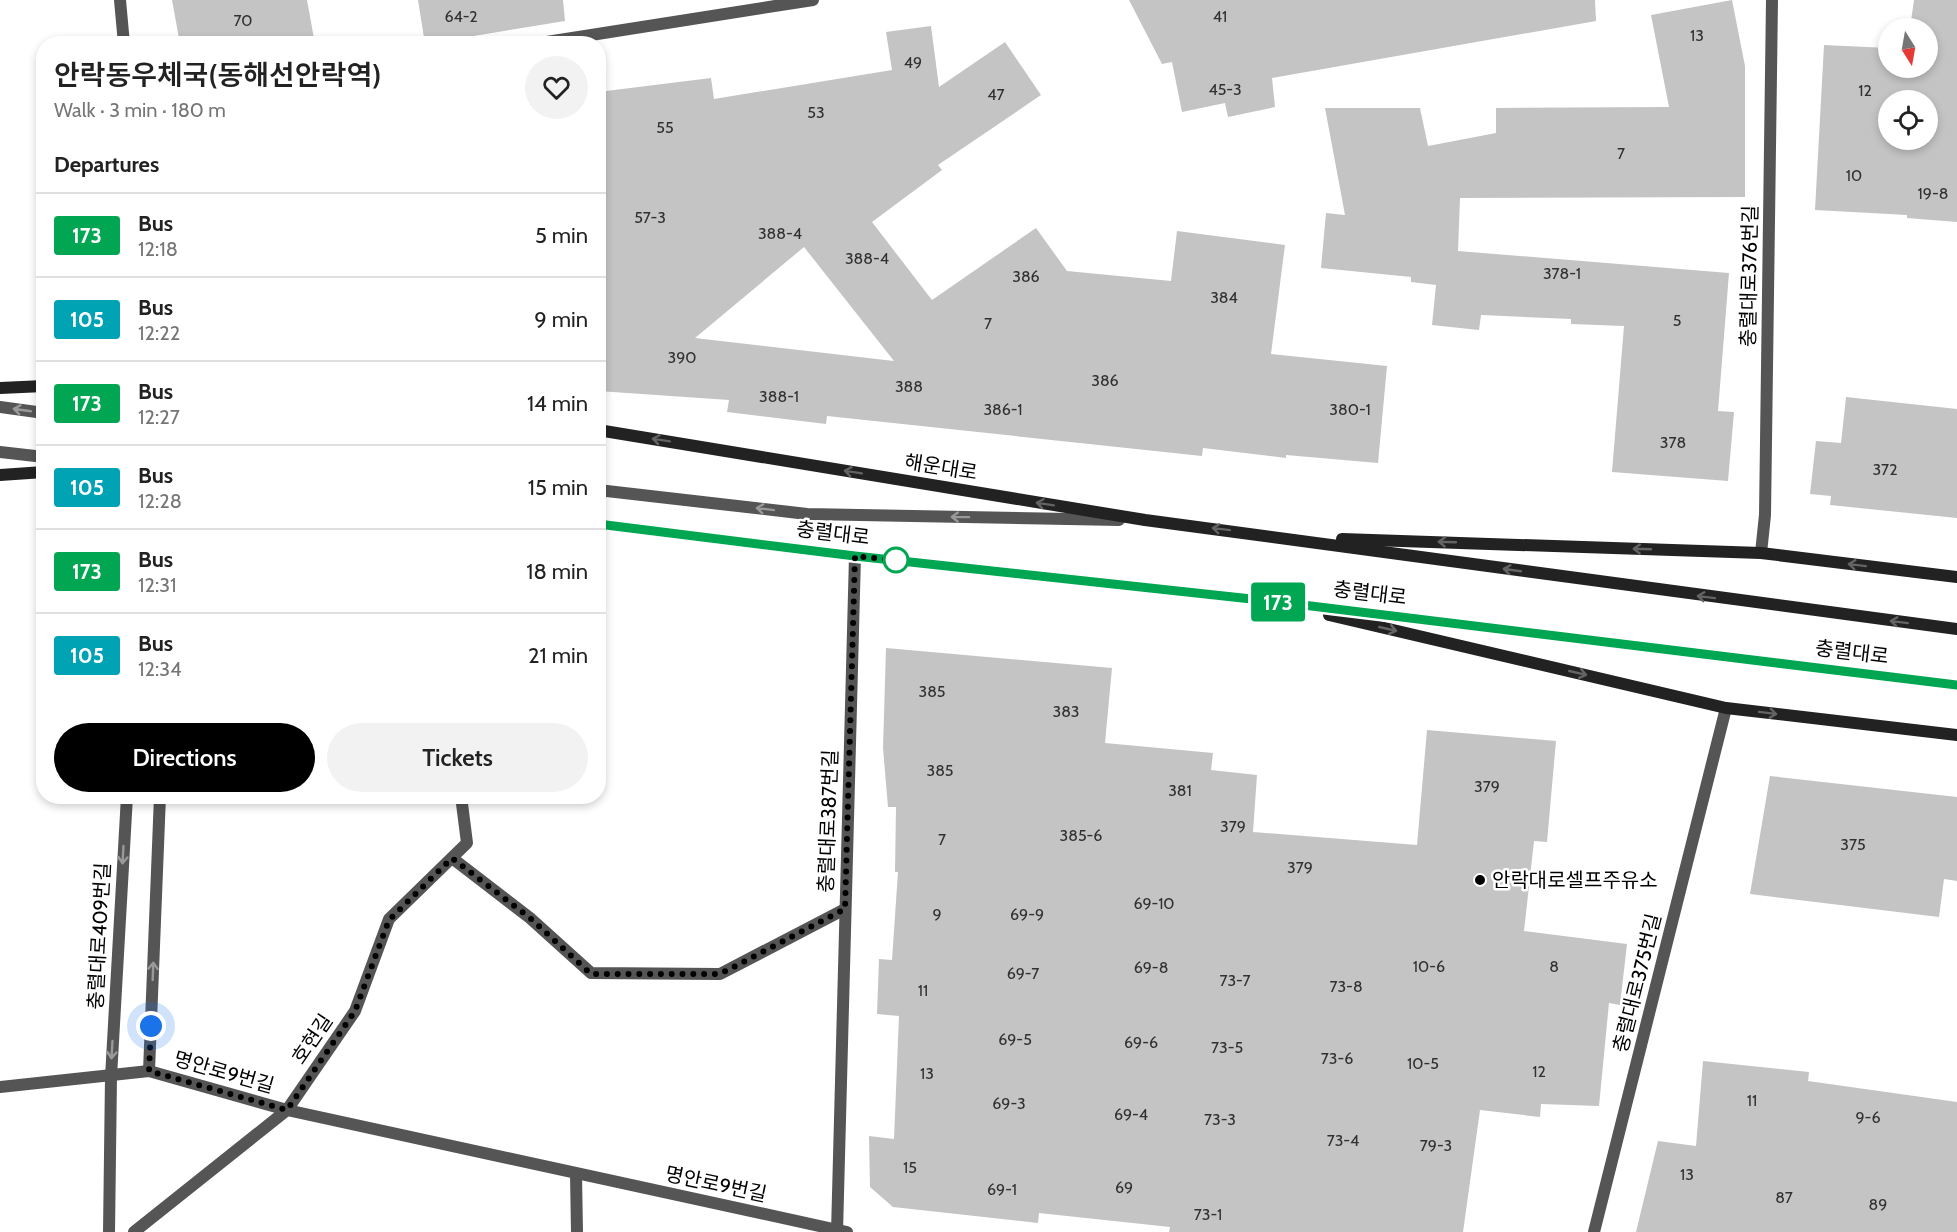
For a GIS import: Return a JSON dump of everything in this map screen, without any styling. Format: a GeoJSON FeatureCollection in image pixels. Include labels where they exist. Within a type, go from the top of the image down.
{"type":"FeatureCollection","features":[{"type":"Feature","properties":{"kind":"main road"},"geometry":{"type":"LineString","coordinates":[[0,388],[36,386]]}},
{"type":"Feature","properties":{"kind":"main road","name":"해운대로"},"geometry":{"type":"LineString","coordinates":[[606,431],[1145,520],[1279,536]]}},
{"type":"Feature","properties":{"kind":"main road"},"geometry":{"type":"LineString","coordinates":[[0,475],[36,473]]}},
{"type":"Feature","properties":{"kind":"main road","name":"충렬대로"},"geometry":{"type":"LineString","coordinates":[[606,525],[855,556],[1270,601],[1957,685]]}},
{"type":"Feature","properties":{"kind":"main road"},"geometry":{"type":"LineString","coordinates":[[1279,536],[1761,553],[1957,577]]}},
{"type":"Feature","properties":{"kind":"main road","name":"충렬대로"},"geometry":{"type":"LineString","coordinates":[[1279,536],[1635,588],[1957,629]]}},
{"type":"Feature","properties":{"kind":"main road"},"geometry":{"type":"LineString","coordinates":[[1270,601],[1726,708],[1957,735]]}},
{"type":"Feature","properties":{"kind":"street"},"geometry":{"type":"LineString","coordinates":[[120,0],[123,36]]}},
{"type":"Feature","properties":{"kind":"street"},"geometry":{"type":"LineString","coordinates":[[585,36],[813,0]]}},
{"type":"Feature","properties":{"kind":"street","name":"충렬대로376번길"},"geometry":{"type":"LineString","coordinates":[[1761,553],[1765,515],[1772,0]]}},
{"type":"Feature","properties":{"kind":"street"},"geometry":{"type":"LineString","coordinates":[[0,407],[36,412]]}},
{"type":"Feature","properties":{"kind":"street"},"geometry":{"type":"LineString","coordinates":[[0,452],[36,456]]}},
{"type":"Feature","properties":{"kind":"street"},"geometry":{"type":"LineString","coordinates":[[606,491],[807,514],[1145,520]]}},
{"type":"Feature","properties":{"kind":"street","name":"충렬대로387번길"},"geometry":{"type":"LineString","coordinates":[[840,1232],[845,909],[855,556]]}},
{"type":"Feature","properties":{"kind":"street","name":"충렬대로375번길"},"geometry":{"type":"LineString","coordinates":[[1594,1232],[1726,708]]}},
{"type":"Feature","properties":{"kind":"street","name":"충렬대로409번길"},"geometry":{"type":"LineString","coordinates":[[109,1232],[111,1077],[127,804]]}},
{"type":"Feature","properties":{"kind":"street"},"geometry":{"type":"LineString","coordinates":[[149,1071],[160,804]]}},
{"type":"Feature","properties":{"kind":"street","name":"호현길"},"geometry":{"type":"LineString","coordinates":[[134,1232],[287,1110],[355,1011],[389,920],[467,843],[462,804]]}},
{"type":"Feature","properties":{"kind":"street"},"geometry":{"type":"LineString","coordinates":[[452,858],[530,918],[591,974],[720,974],[845,909]]}},
{"type":"Feature","properties":{"kind":"street","name":"명안로9번길"},"geometry":{"type":"LineString","coordinates":[[0,1086],[111,1077],[149,1071],[287,1110],[840,1232]]}},
{"type":"Feature","properties":{"kind":"street"},"geometry":{"type":"LineString","coordinates":[[576,1174],[578,1232]]}},
{"type":"Feature","properties":{"kind":"building"},"geometry":{"type":"Polygon","coordinates":[[[172,0],[307,0],[314,36],[179,36],[172,0]]]}},
{"type":"Feature","properties":{"kind":"building"},"geometry":{"type":"Polygon","coordinates":[[[418,0],[563,0],[565,21],[474,36],[424,36],[418,0]]]}},
{"type":"Feature","properties":{"kind":"building"},"geometry":{"type":"Polygon","coordinates":[[[1129,0],[1595,0],[1596,21],[1272,78],[1275,107],[1228,117],[1225,103],[1182,112],[1172,62],[1162,64],[1129,0]]]}},
{"type":"Feature","properties":{"kind":"building"},"geometry":{"type":"Polygon","coordinates":[[[1732,0],[1745,66],[1745,197],[1460,198],[1458,251],[1729,273],[1718,411],[1734,412],[1728,481],[1612,472],[1624,326],[1571,324],[1571,319],[1481,315],[1479,330],[1432,325],[1436,285],[1411,282],[1411,277],[1321,268],[1326,213],[1345,215],[1325,108],[1420,108],[1428,146],[1496,133],[1496,108],[1669,107],[1651,15],[1732,0]]]}},
{"type":"Feature","properties":{"kind":"building"},"geometry":{"type":"Polygon","coordinates":[[[1914,0],[1957,0],[1957,222],[1907,218],[1907,215],[1815,210],[1824,45],[1878,48],[1878,78],[1938,78],[1938,18],[1911,18],[1914,0]]]}},
{"type":"Feature","properties":{"kind":"building"},"geometry":{"type":"Polygon","coordinates":[[[931,26],[939,87],[1005,42],[1041,95],[938,165],[942,170],[872,222],[932,300],[1036,228],[1067,271],[1171,281],[1177,231],[1285,245],[1271,354],[1387,366],[1378,463],[1286,455],[1286,458],[1203,448],[1202,456],[827,416],[826,424],[727,412],[729,400],[606,392],[606,91],[711,78],[714,99],[892,70],[886,32],[931,26]],[[804,247],[695,338],[894,361],[804,247]]]}},
{"type":"Feature","properties":{"kind":"building"},"geometry":{"type":"Polygon","coordinates":[[[1846,397],[1957,409],[1957,518],[1830,505],[1831,496],[1810,494],[1816,441],[1841,443],[1846,397]]]}},
{"type":"Feature","properties":{"kind":"building"},"geometry":{"type":"Polygon","coordinates":[[[886,648],[1112,668],[1105,743],[1213,753],[1211,770],[1257,775],[1253,832],[1417,845],[1427,730],[1556,741],[1547,842],[1534,841],[1524,931],[1627,944],[1620,1005],[1609,1003],[1599,1106],[1541,1104],[1540,1117],[1480,1110],[1463,1232],[1169,1232],[1170,1227],[1039,1213],[1038,1223],[893,1207],[870,1187],[869,1136],[894,1139],[899,1016],[877,1014],[879,959],[892,960],[898,872],[895,872],[896,807],[888,807],[883,748],[886,648]]]}},
{"type":"Feature","properties":{"kind":"building"},"geometry":{"type":"Polygon","coordinates":[[[1770,776],[1957,797],[1957,881],[1944,879],[1939,917],[1750,894],[1770,776]]]}},
{"type":"Feature","properties":{"kind":"building"},"geometry":{"type":"Polygon","coordinates":[[[1703,1061],[1809,1072],[1808,1081],[1957,1102],[1957,1232],[1636,1232],[1658,1141],[1696,1146],[1703,1061]]]}},
{"type":"Feature","properties":{"kind":"bus line","name":"173"},"geometry":{"type":"LineString","coordinates":[[606,525],[855,556],[1270,601],[1957,685]]}},
{"type":"Feature","properties":{"kind":"place","name":"안락대로셀프주유소"},"geometry":{"type":"Point","coordinates":[1480,880]}},
{"type":"Feature","properties":{"kind":"route"},"geometry":{"type":"LineString","coordinates":[[151,1026],[149,1071],[287,1110],[355,1011],[389,920],[452,858],[530,918],[591,974],[720,974],[845,909],[855,556],[901,561],[896,560]]}}]}
